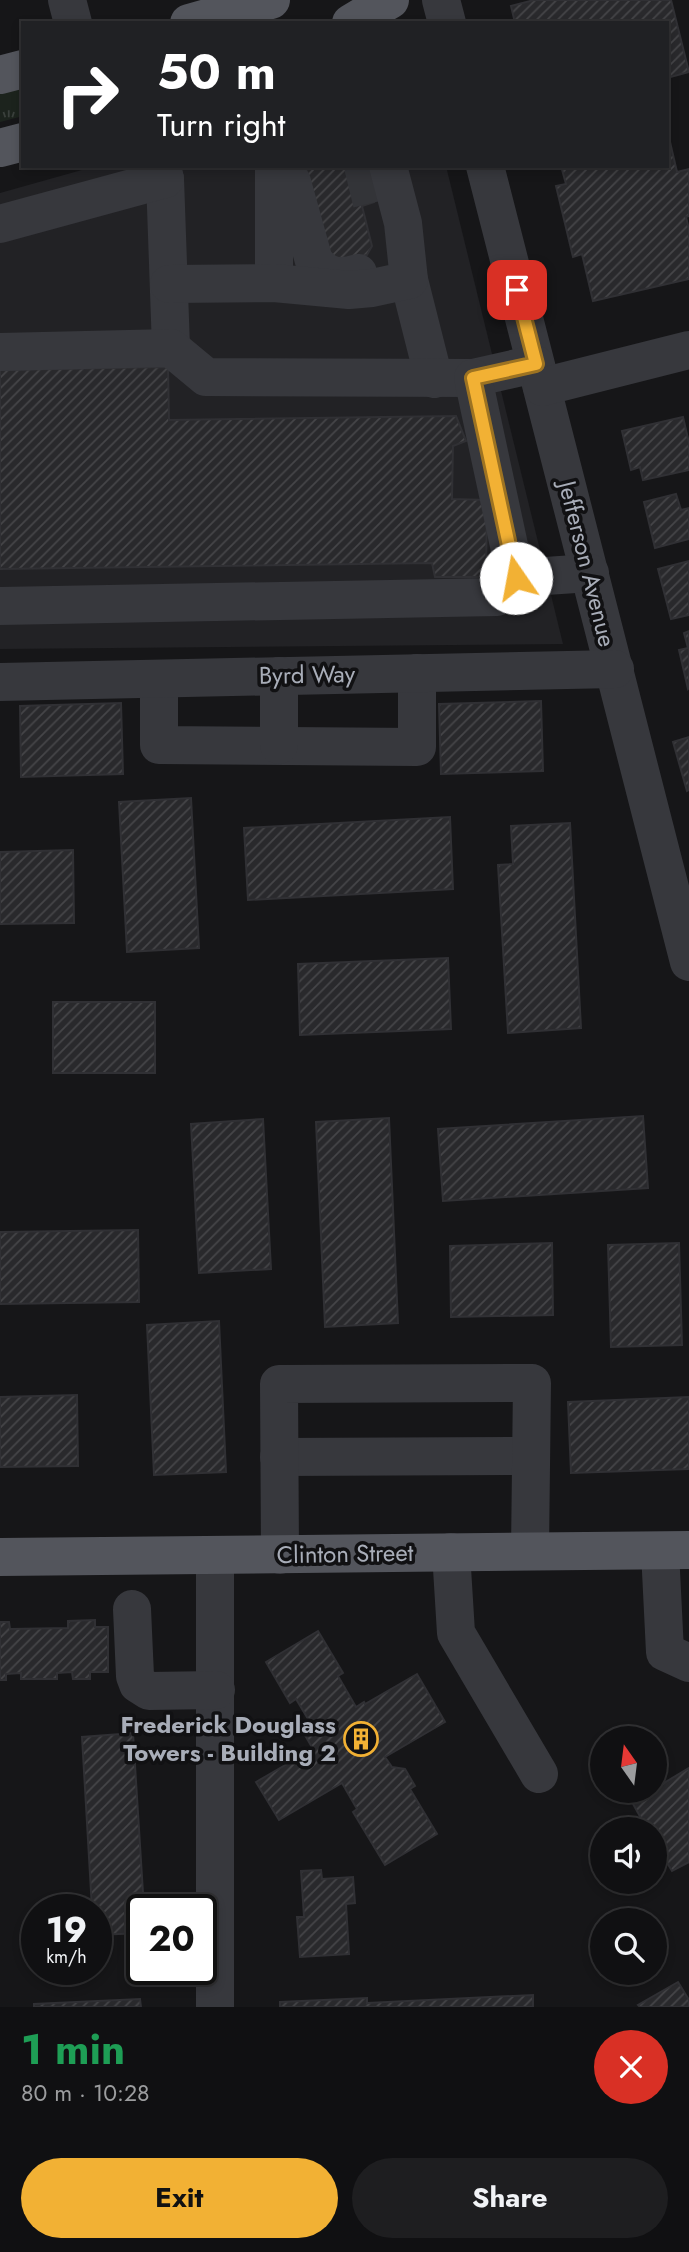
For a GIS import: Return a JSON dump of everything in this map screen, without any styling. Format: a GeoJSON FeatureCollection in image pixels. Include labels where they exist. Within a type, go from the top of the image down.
{"type":"FeatureCollection","features":[{"type":"Feature","properties":{"kind":"main road"},"geometry":{"type":"LineString","coordinates":[[196,21],[271,0]]}},
{"type":"Feature","properties":{"kind":"main road"},"geometry":{"type":"LineString","coordinates":[[354,21],[390,0]]}},
{"type":"Feature","properties":{"kind":"main road"},"geometry":{"type":"LineString","coordinates":[[0,75],[21,70]]}},
{"type":"Feature","properties":{"kind":"main road"},"geometry":{"type":"LineString","coordinates":[[0,148],[21,143]]}},
{"type":"Feature","properties":{"kind":"main road","name":"Clinton Street"},"geometry":{"type":"LineString","coordinates":[[0,1557],[530,1550],[674,1551]]}},
{"type":"Feature","properties":{"kind":"street"},"geometry":{"type":"LineString","coordinates":[[67,0],[72,21]]}},
{"type":"Feature","properties":{"kind":"street"},"geometry":{"type":"LineString","coordinates":[[441,0],[446,21]]}},
{"type":"Feature","properties":{"kind":"street"},"geometry":{"type":"LineString","coordinates":[[274,168],[274,284]]}},
{"type":"Feature","properties":{"kind":"street"},"geometry":{"type":"LineString","coordinates":[[282,168],[292,182],[314,261],[321,269],[334,276],[346,277],[369,269],[379,258],[382,245],[372,203]]}},
{"type":"Feature","properties":{"kind":"street"},"geometry":{"type":"LineString","coordinates":[[388,168],[402,223],[409,280],[434,379]]}},
{"type":"Feature","properties":{"kind":"street","name":"Jefferson Avenue"},"geometry":{"type":"LineString","coordinates":[[486,168],[615,669],[675,842],[689,962]]}},
{"type":"Feature","properties":{"kind":"street"},"geometry":{"type":"LineString","coordinates":[[0,224],[164,172],[172,348]]}},
{"type":"Feature","properties":{"kind":"street"},"geometry":{"type":"LineString","coordinates":[[169,284],[274,284],[349,290],[409,280]]}},
{"type":"Feature","properties":{"kind":"street"},"geometry":{"type":"LineString","coordinates":[[0,352],[172,348],[206,377],[434,379],[539,376],[689,350]]}},
{"type":"Feature","properties":{"kind":"street"},"geometry":{"type":"LineString","coordinates":[[473,378],[516,578]]}},
{"type":"Feature","properties":{"kind":"street"},"geometry":{"type":"LineString","coordinates":[[0,606],[497,597],[516,578],[590,573]]}},
{"type":"Feature","properties":{"kind":"street","name":"Byrd Way"},"geometry":{"type":"LineString","coordinates":[[0,682],[615,669]]}},
{"type":"Feature","properties":{"kind":"street"},"geometry":{"type":"LineString","coordinates":[[159,679],[159,745],[417,747],[417,673]]}},
{"type":"Feature","properties":{"kind":"street"},"geometry":{"type":"LineString","coordinates":[[279,676],[279,745]]}},
{"type":"Feature","properties":{"kind":"street"},"geometry":{"type":"LineString","coordinates":[[279,1555],[279,1384],[531,1383],[530,1550]]}},
{"type":"Feature","properties":{"kind":"street"},"geometry":{"type":"LineString","coordinates":[[279,1457],[531,1456]]}},
{"type":"Feature","properties":{"kind":"street"},"geometry":{"type":"LineString","coordinates":[[674,1551],[665,1652],[689,1663]]}},
{"type":"Feature","properties":{"kind":"street"},"geometry":{"type":"LineString","coordinates":[[452,1552],[456,1633],[539,1774]]}},
{"type":"Feature","properties":{"kind":"street"},"geometry":{"type":"LineString","coordinates":[[215,1555],[215,2007]]}},
{"type":"Feature","properties":{"kind":"street"},"geometry":{"type":"LineString","coordinates":[[132,1609],[135,1676],[138,1684],[149,1691],[216,1690]]}},
{"type":"Feature","properties":{"kind":"shaded area"},"geometry":{"type":"Polygon","coordinates":[[[89,168],[446,168],[563,644],[0,649],[0,193],[89,168]]]}},
{"type":"Feature","properties":{"kind":"green space"},"geometry":{"type":"Polygon","coordinates":[[[21,82],[21,117],[0,122],[0,88],[21,82]]]}},
{"type":"Feature","properties":{"kind":"building"},"geometry":{"type":"Polygon","coordinates":[[[534,0],[671,0],[689,72],[669,77],[669,21],[515,21],[511,6],[534,0]]]}},
{"type":"Feature","properties":{"kind":"building"},"geometry":{"type":"Polygon","coordinates":[[[669,138],[677,172],[689,169],[689,216],[686,217],[689,229],[689,279],[593,301],[582,254],[573,257],[556,186],[566,184],[562,168],[669,168],[669,138]]]}},
{"type":"Feature","properties":{"kind":"building"},"geometry":{"type":"Polygon","coordinates":[[[313,168],[366,168],[374,202],[362,206],[372,246],[367,255],[329,264],[297,172],[313,168]]]}},
{"type":"Feature","properties":{"kind":"building"},"geometry":{"type":"Polygon","coordinates":[[[168,367],[169,420],[456,416],[466,441],[453,446],[452,499],[487,500],[486,577],[435,577],[432,563],[0,569],[0,370],[168,367]]]}},
{"type":"Feature","properties":{"kind":"building"},"geometry":{"type":"Polygon","coordinates":[[[683,417],[689,443],[689,470],[643,480],[640,467],[631,470],[622,431],[683,417]]]}},
{"type":"Feature","properties":{"kind":"building"},"geometry":{"type":"Polygon","coordinates":[[[676,494],[681,510],[689,508],[689,539],[655,548],[644,502],[676,494]]]}},
{"type":"Feature","properties":{"kind":"building"},"geometry":{"type":"Polygon","coordinates":[[[689,561],[689,615],[671,619],[658,569],[689,561]]]}},
{"type":"Feature","properties":{"kind":"building"},"geometry":{"type":"Polygon","coordinates":[[[689,631],[688,689],[679,650],[688,648],[684,633],[689,631]]]}},
{"type":"Feature","properties":{"kind":"building"},"geometry":{"type":"Polygon","coordinates":[[[541,701],[543,771],[441,774],[439,704],[541,701]]]}},
{"type":"Feature","properties":{"kind":"building"},"geometry":{"type":"Polygon","coordinates":[[[121,703],[123,774],[21,777],[20,706],[121,703]]]}},
{"type":"Feature","properties":{"kind":"building"},"geometry":{"type":"Polygon","coordinates":[[[689,737],[689,790],[687,791],[673,742],[689,737]]]}},
{"type":"Feature","properties":{"kind":"building"},"geometry":{"type":"Polygon","coordinates":[[[191,798],[199,948],[127,952],[119,802],[191,798]]]}},
{"type":"Feature","properties":{"kind":"building"},"geometry":{"type":"Polygon","coordinates":[[[450,817],[453,889],[248,900],[244,828],[450,817]]]}},
{"type":"Feature","properties":{"kind":"building"},"geometry":{"type":"Polygon","coordinates":[[[570,823],[581,1028],[508,1033],[498,865],[513,864],[511,826],[570,823]]]}},
{"type":"Feature","properties":{"kind":"building"},"geometry":{"type":"Polygon","coordinates":[[[73,850],[74,923],[0,924],[0,852],[73,850]]]}},
{"type":"Feature","properties":{"kind":"building"},"geometry":{"type":"Polygon","coordinates":[[[448,958],[451,1029],[300,1035],[298,964],[448,958]]]}},
{"type":"Feature","properties":{"kind":"building"},"geometry":{"type":"Polygon","coordinates":[[[53,1002],[155,1002],[155,1073],[53,1073],[53,1002]]]}},
{"type":"Feature","properties":{"kind":"building"},"geometry":{"type":"Polygon","coordinates":[[[643,1116],[648,1188],[443,1201],[438,1129],[643,1116]]]}},
{"type":"Feature","properties":{"kind":"building"},"geometry":{"type":"Polygon","coordinates":[[[389,1118],[398,1323],[325,1327],[316,1122],[389,1118]]]}},
{"type":"Feature","properties":{"kind":"building"},"geometry":{"type":"Polygon","coordinates":[[[263,1119],[271,1269],[199,1273],[191,1124],[263,1119]]]}},
{"type":"Feature","properties":{"kind":"building"},"geometry":{"type":"Polygon","coordinates":[[[138,1230],[139,1302],[0,1304],[0,1232],[138,1230]]]}},
{"type":"Feature","properties":{"kind":"building"},"geometry":{"type":"Polygon","coordinates":[[[552,1243],[553,1315],[451,1317],[450,1246],[552,1243]]]}},
{"type":"Feature","properties":{"kind":"building"},"geometry":{"type":"Polygon","coordinates":[[[679,1243],[682,1345],[611,1347],[608,1245],[679,1243]]]}},
{"type":"Feature","properties":{"kind":"building"},"geometry":{"type":"Polygon","coordinates":[[[219,1321],[226,1472],[154,1475],[147,1325],[219,1321]]]}},
{"type":"Feature","properties":{"kind":"building"},"geometry":{"type":"Polygon","coordinates":[[[77,1395],[78,1466],[0,1467],[0,1397],[77,1395]]]}},
{"type":"Feature","properties":{"kind":"building"},"geometry":{"type":"Polygon","coordinates":[[[689,1397],[689,1469],[571,1473],[568,1402],[689,1397]]]}},
{"type":"Feature","properties":{"kind":"building"},"geometry":{"type":"Polygon","coordinates":[[[95,1620],[95,1627],[108,1627],[108,1672],[90,1672],[90,1679],[73,1679],[72,1672],[57,1673],[57,1679],[21,1679],[21,1673],[6,1674],[6,1680],[0,1680],[0,1622],[9,1622],[10,1629],[68,1628],[68,1621],[95,1620]]]}},
{"type":"Feature","properties":{"kind":"building","name":"Frederick Douglass Towers - Building 2"},"geometry":{"type":"Polygon","coordinates":[[[318,1631],[343,1673],[338,1676],[356,1707],[417,1674],[445,1722],[385,1757],[392,1767],[405,1769],[415,1786],[410,1789],[437,1834],[385,1865],[353,1812],[357,1809],[342,1783],[279,1820],[256,1782],[313,1749],[302,1730],[311,1724],[296,1699],[290,1703],[266,1662],[318,1631]]]}},
{"type":"Feature","properties":{"kind":"building"},"geometry":{"type":"Polygon","coordinates":[[[133,1733],[143,1894],[126,1894],[126,1934],[112,1934],[112,1894],[91,1894],[82,1737],[133,1733]]]}},
{"type":"Feature","properties":{"kind":"building"},"geometry":{"type":"Polygon","coordinates":[[[689,1768],[689,1862],[672,1871],[667,1863],[667,1817],[640,1817],[633,1803],[667,1803],[667,1781],[689,1768]]]}},
{"type":"Feature","properties":{"kind":"building"},"geometry":{"type":"Polygon","coordinates":[[[321,1870],[322,1879],[353,1877],[355,1903],[346,1904],[349,1954],[300,1957],[297,1917],[304,1917],[301,1871],[321,1870]]]}},
{"type":"Feature","properties":{"kind":"building"},"geometry":{"type":"Polygon","coordinates":[[[678,1982],[689,2000],[689,2007],[638,2005],[678,1982]]]}},
{"type":"Feature","properties":{"kind":"building"},"geometry":{"type":"Polygon","coordinates":[[[533,1995],[533,2007],[280,2007],[280,2002],[367,1998],[367,2003],[533,1995]]]}},
{"type":"Feature","properties":{"kind":"building"},"geometry":{"type":"Polygon","coordinates":[[[140,1999],[141,2007],[34,2007],[34,2004],[140,1999]]]}},
{"type":"Feature","properties":{"kind":"tunnel"},"geometry":{"type":"LineString","coordinates":[[363,168],[372,203]]}},
{"type":"Feature","properties":{"kind":"place","name":"Frederick Douglass Towers - Building 2"},"geometry":{"type":"Point","coordinates":[361,1739]}},
{"type":"Feature","properties":{"kind":"route"},"geometry":{"type":"LineString","coordinates":[[516,578],[473,378],[536,364],[517,290]]}}]}
